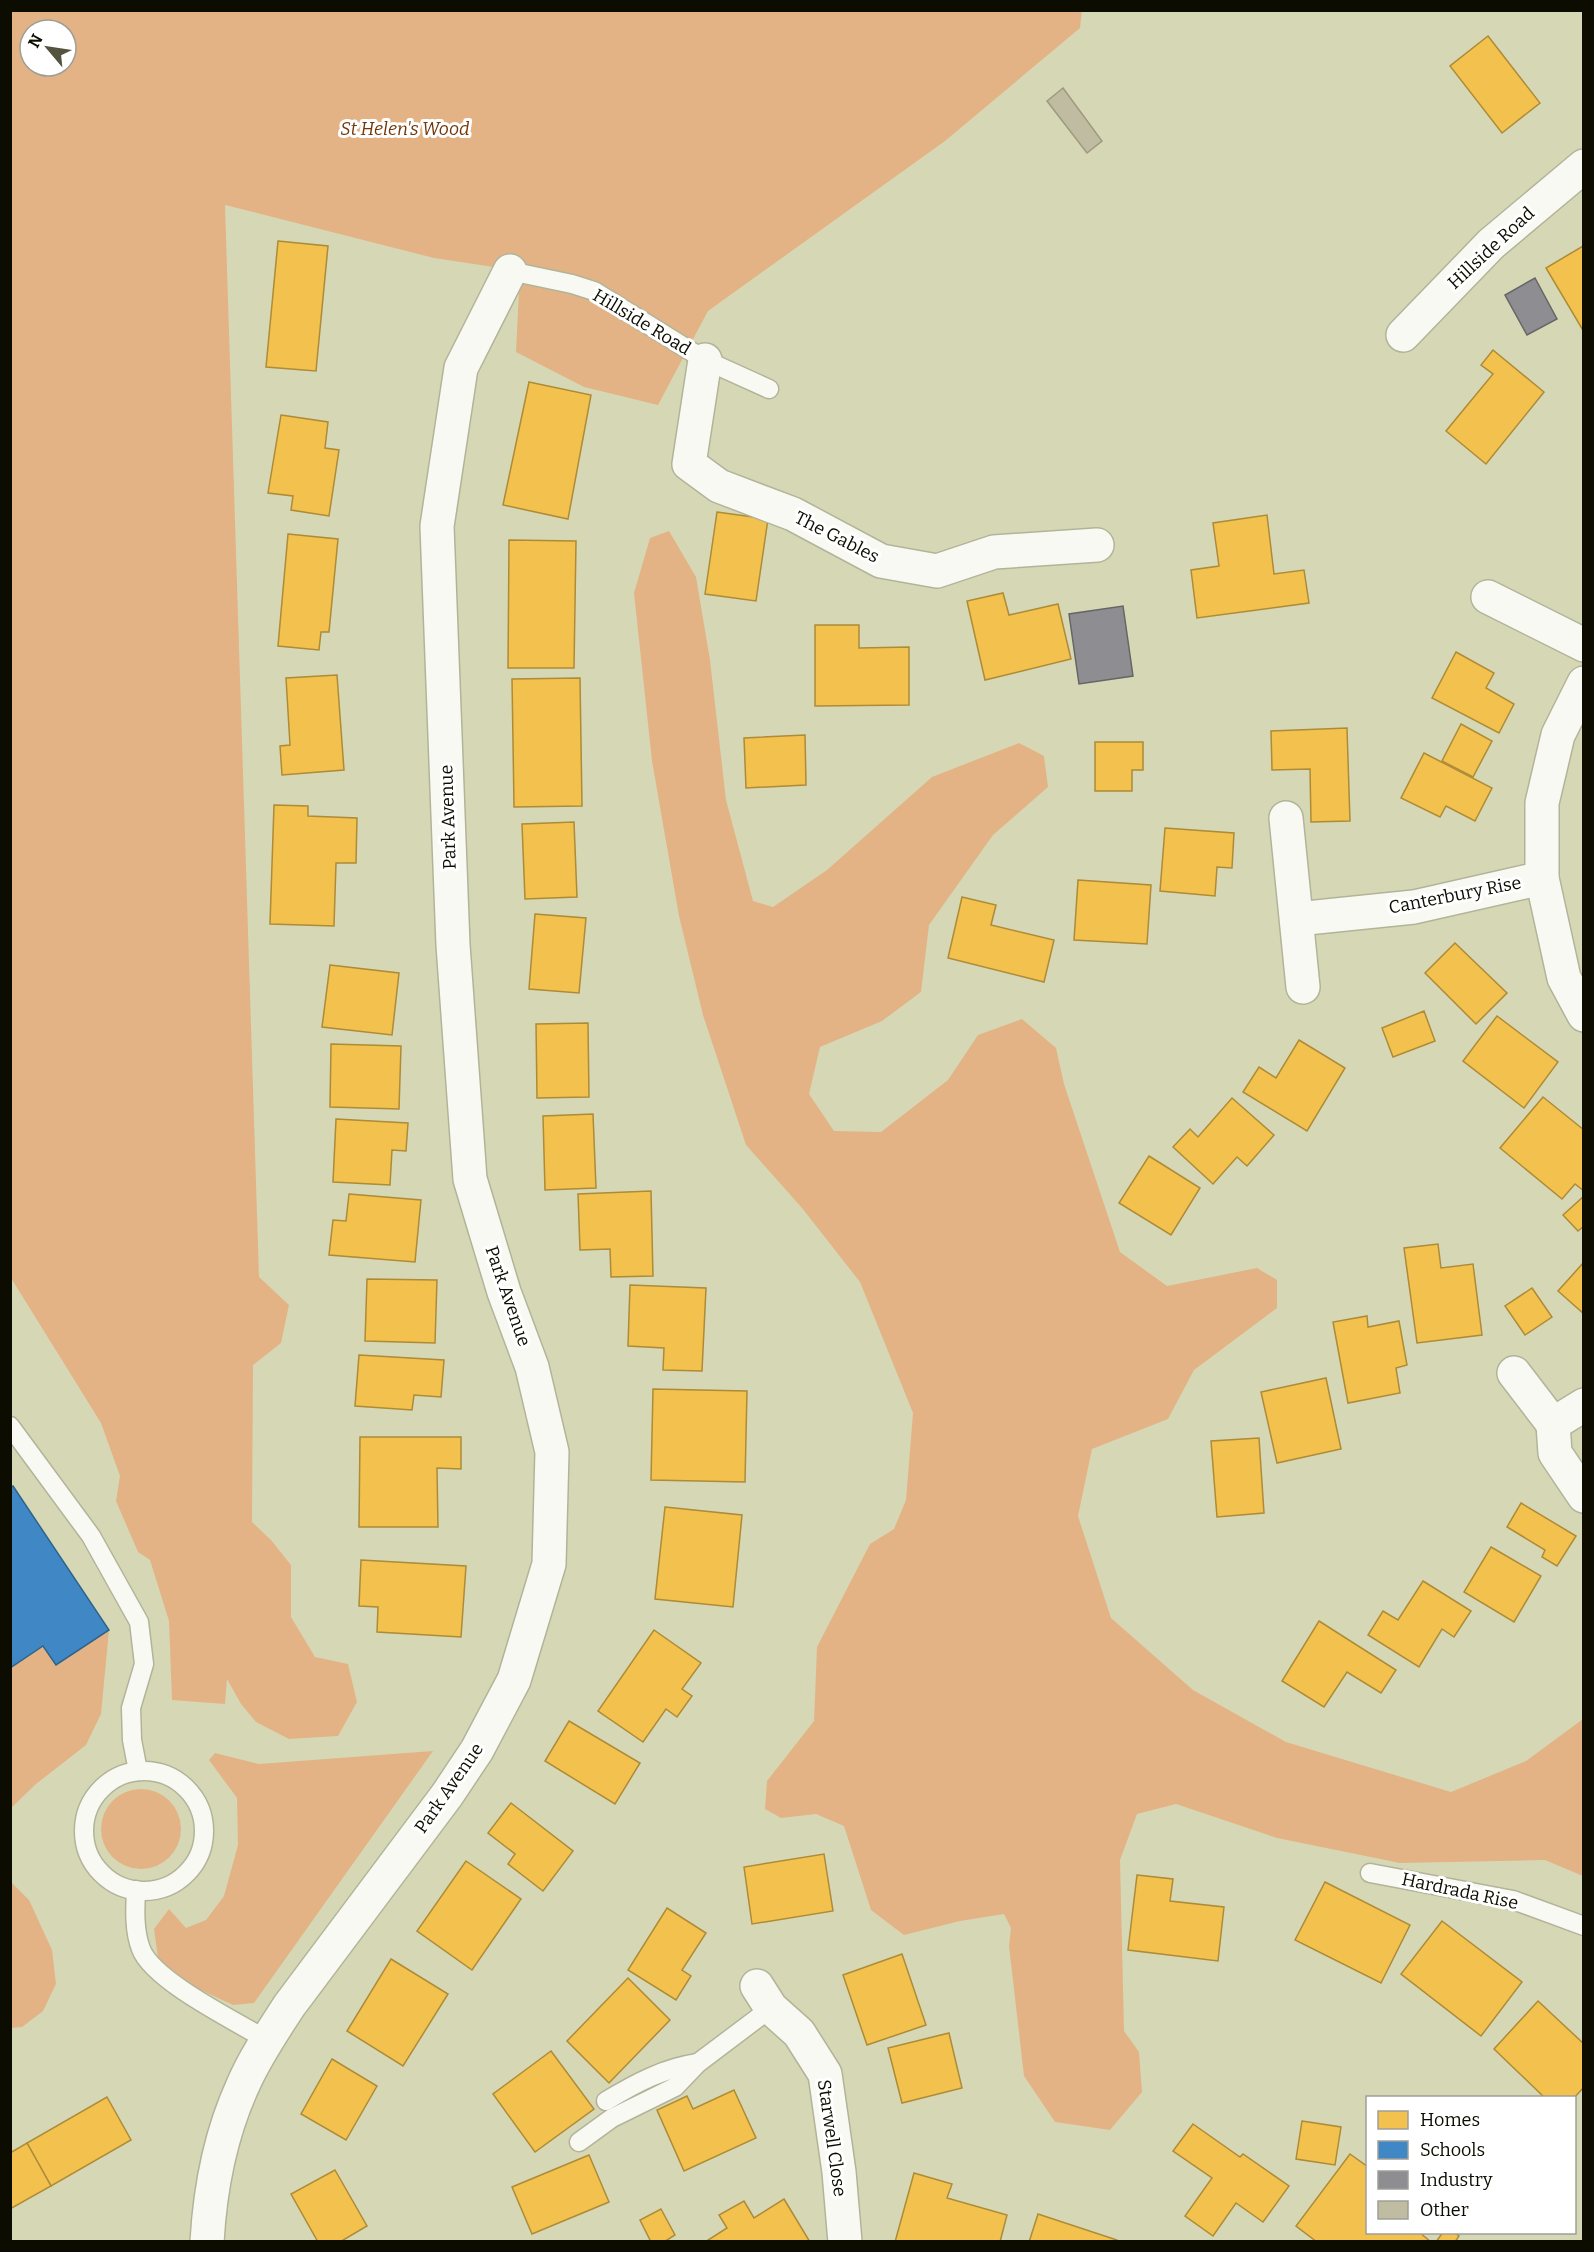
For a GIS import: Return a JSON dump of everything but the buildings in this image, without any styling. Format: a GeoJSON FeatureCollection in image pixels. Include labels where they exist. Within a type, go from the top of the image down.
{"type":"FeatureCollection","features":[{"type":"Feature","properties":{"kind":"street","name":"Hillside Road"},"geometry":{"type":"LineString","coordinates":[[1403,335],[1491,244],[1584,166]]}},
{"type":"Feature","properties":{"kind":"street","name":"Park Avenue"},"geometry":{"type":"LineString","coordinates":[[207,2241],[209,2212],[224,2141],[242,2085],[267,2040],[447,1795],[477,1750],[514,1680],[549,1564],[552,1452],[532,1367],[504,1292],[470,1179],[453,945],[437,526],[461,368],[510,271]]}},
{"type":"Feature","properties":{"kind":"street","name":"The Gables"},"geometry":{"type":"LineString","coordinates":[[705,360],[689,464],[719,486],[793,514],[880,561],[937,571],[994,552],[1097,545]]}},
{"type":"Feature","properties":{"kind":"street"},"geometry":{"type":"LineString","coordinates":[[1488,597],[1584,645]]}},
{"type":"Feature","properties":{"kind":"street"},"geometry":{"type":"LineString","coordinates":[[1584,683],[1558,735],[1542,803],[1542,878],[1564,978],[1584,1015]]}},
{"type":"Feature","properties":{"kind":"street"},"geometry":{"type":"LineString","coordinates":[[1286,818],[1303,987]]}},
{"type":"Feature","properties":{"kind":"street","name":"Canterbury Rise"},"geometry":{"type":"LineString","coordinates":[[1297,919],[1414,907],[1542,878]]}},
{"type":"Feature","properties":{"kind":"street"},"geometry":{"type":"LineString","coordinates":[[1514,1373],[1553,1424],[1555,1453],[1584,1496]]}},
{"type":"Feature","properties":{"kind":"street"},"geometry":{"type":"LineString","coordinates":[[1553,1424],[1584,1405]]}},
{"type":"Feature","properties":{"kind":"street","name":"Starwell Close"},"geometry":{"type":"LineString","coordinates":[[764,1997],[799,2033],[825,2074],[839,2172],[845,2241]]}},
{"type":"Feature","properties":{"kind":"lane","name":"Hillside Road"},"geometry":{"type":"LineString","coordinates":[[510,271],[594,291],[705,360],[769,389]]}},
{"type":"Feature","properties":{"kind":"lane"},"geometry":{"type":"LineString","coordinates":[[10,1426],[91,1536],[139,1622],[144,1664],[132,1708],[132,1740],[138,1771]]}},
{"type":"Feature","properties":{"kind":"lane"},"geometry":{"type":"LineString","coordinates":[[148,1770],[168,1775],[186,1787],[198,1803],[204,1823],[203,1844],[195,1863],[181,1879],[162,1888],[142,1892],[123,1888],[106,1878],[93,1864],[86,1847],[83,1828],[87,1810],[96,1793],[110,1780],[127,1772],[138,1771],[148,1770]]}},
{"type":"Feature","properties":{"kind":"lane","name":"Hardrada Rise"},"geometry":{"type":"LineString","coordinates":[[1370,1873],[1513,1900],[1584,1926]]}},
{"type":"Feature","properties":{"kind":"lane"},"geometry":{"type":"LineString","coordinates":[[136,1890],[135,1921],[142,1951],[167,1980],[267,2040]]}},
{"type":"Feature","properties":{"kind":"lane"},"geometry":{"type":"LineString","coordinates":[[579,2142],[612,2118],[675,2087],[764,1997]]}},
{"type":"Feature","properties":{"kind":"lane"},"geometry":{"type":"LineString","coordinates":[[606,2101],[639,2081],[677,2066],[698,2063]]}},
{"type":"Feature","properties":{"kind":"green space","name":"St Helen's Wood"},"geometry":{"type":"Polygon","coordinates":[[[11,11],[1082,11],[1080,28],[945,141],[708,311],[658,405],[584,387],[516,352],[520,271],[434,258],[225,205],[259,1277],[289,1305],[281,1343],[253,1365],[252,1522],[271,1540],[291,1565],[291,1617],[315,1657],[348,1664],[357,1702],[338,1736],[289,1739],[256,1722],[241,1704],[227,1679],[225,1704],[172,1700],[169,1621],[150,1560],[138,1552],[116,1501],[120,1476],[101,1423],[11,1278],[11,11]]]}},
{"type":"Feature","properties":{"kind":"green space"},"geometry":{"type":"Polygon","coordinates":[[[669,531],[696,577],[710,660],[726,800],[753,901],[773,907],[827,870],[932,777],[1019,743],[1044,756],[1048,787],[993,835],[929,925],[921,992],[882,1021],[820,1047],[809,1094],[834,1131],[881,1132],[948,1080],[978,1035],[1022,1019],[1056,1048],[1064,1084],[1120,1252],[1167,1286],[1257,1268],[1277,1280],[1277,1308],[1194,1370],[1168,1419],[1092,1449],[1078,1516],[1111,1618],[1193,1690],[1286,1742],[1451,1792],[1526,1761],[1583,1719],[1583,1876],[1545,1860],[1400,1863],[1277,1838],[1176,1804],[1137,1814],[1120,1860],[1124,2031],[1139,2052],[1142,2092],[1110,2130],[1055,2122],[1024,2076],[1009,1946],[1011,1928],[1004,1914],[960,1921],[904,1935],[871,1910],[844,1826],[816,1814],[781,1818],[765,1809],[767,1781],[814,1721],[817,1647],[870,1544],[894,1529],[906,1500],[913,1413],[860,1282],[802,1208],[746,1145],[703,1015],[679,916],[652,761],[634,593],[650,538],[669,531]]]}},
{"type":"Feature","properties":{"kind":"green space"},"geometry":{"type":"Polygon","coordinates":[[[109,1630],[101,1714],[86,1745],[36,1784],[11,1808],[11,1668],[43,1646],[109,1630]]]}},
{"type":"Feature","properties":{"kind":"green space"},"geometry":{"type":"Polygon","coordinates":[[[433,1751],[254,2003],[233,2005],[190,1985],[158,1958],[154,1929],[169,1909],[186,1928],[206,1920],[224,1896],[238,1845],[237,1798],[209,1760],[215,1753],[259,1764],[433,1751]]]}},
{"type":"Feature","properties":{"kind":"green space"},"geometry":{"type":"Polygon","coordinates":[[[141,1789],[156,1792],[169,1801],[178,1814],[181,1829],[178,1844],[169,1857],[156,1866],[141,1869],[126,1866],[113,1857],[104,1844],[101,1829],[104,1814],[113,1801],[126,1792],[141,1789]]]}},
{"type":"Feature","properties":{"kind":"green space"},"geometry":{"type":"Polygon","coordinates":[[[11,1882],[29,1900],[52,1950],[56,1984],[43,2011],[22,2027],[11,2028],[11,1882]]]}}]}
